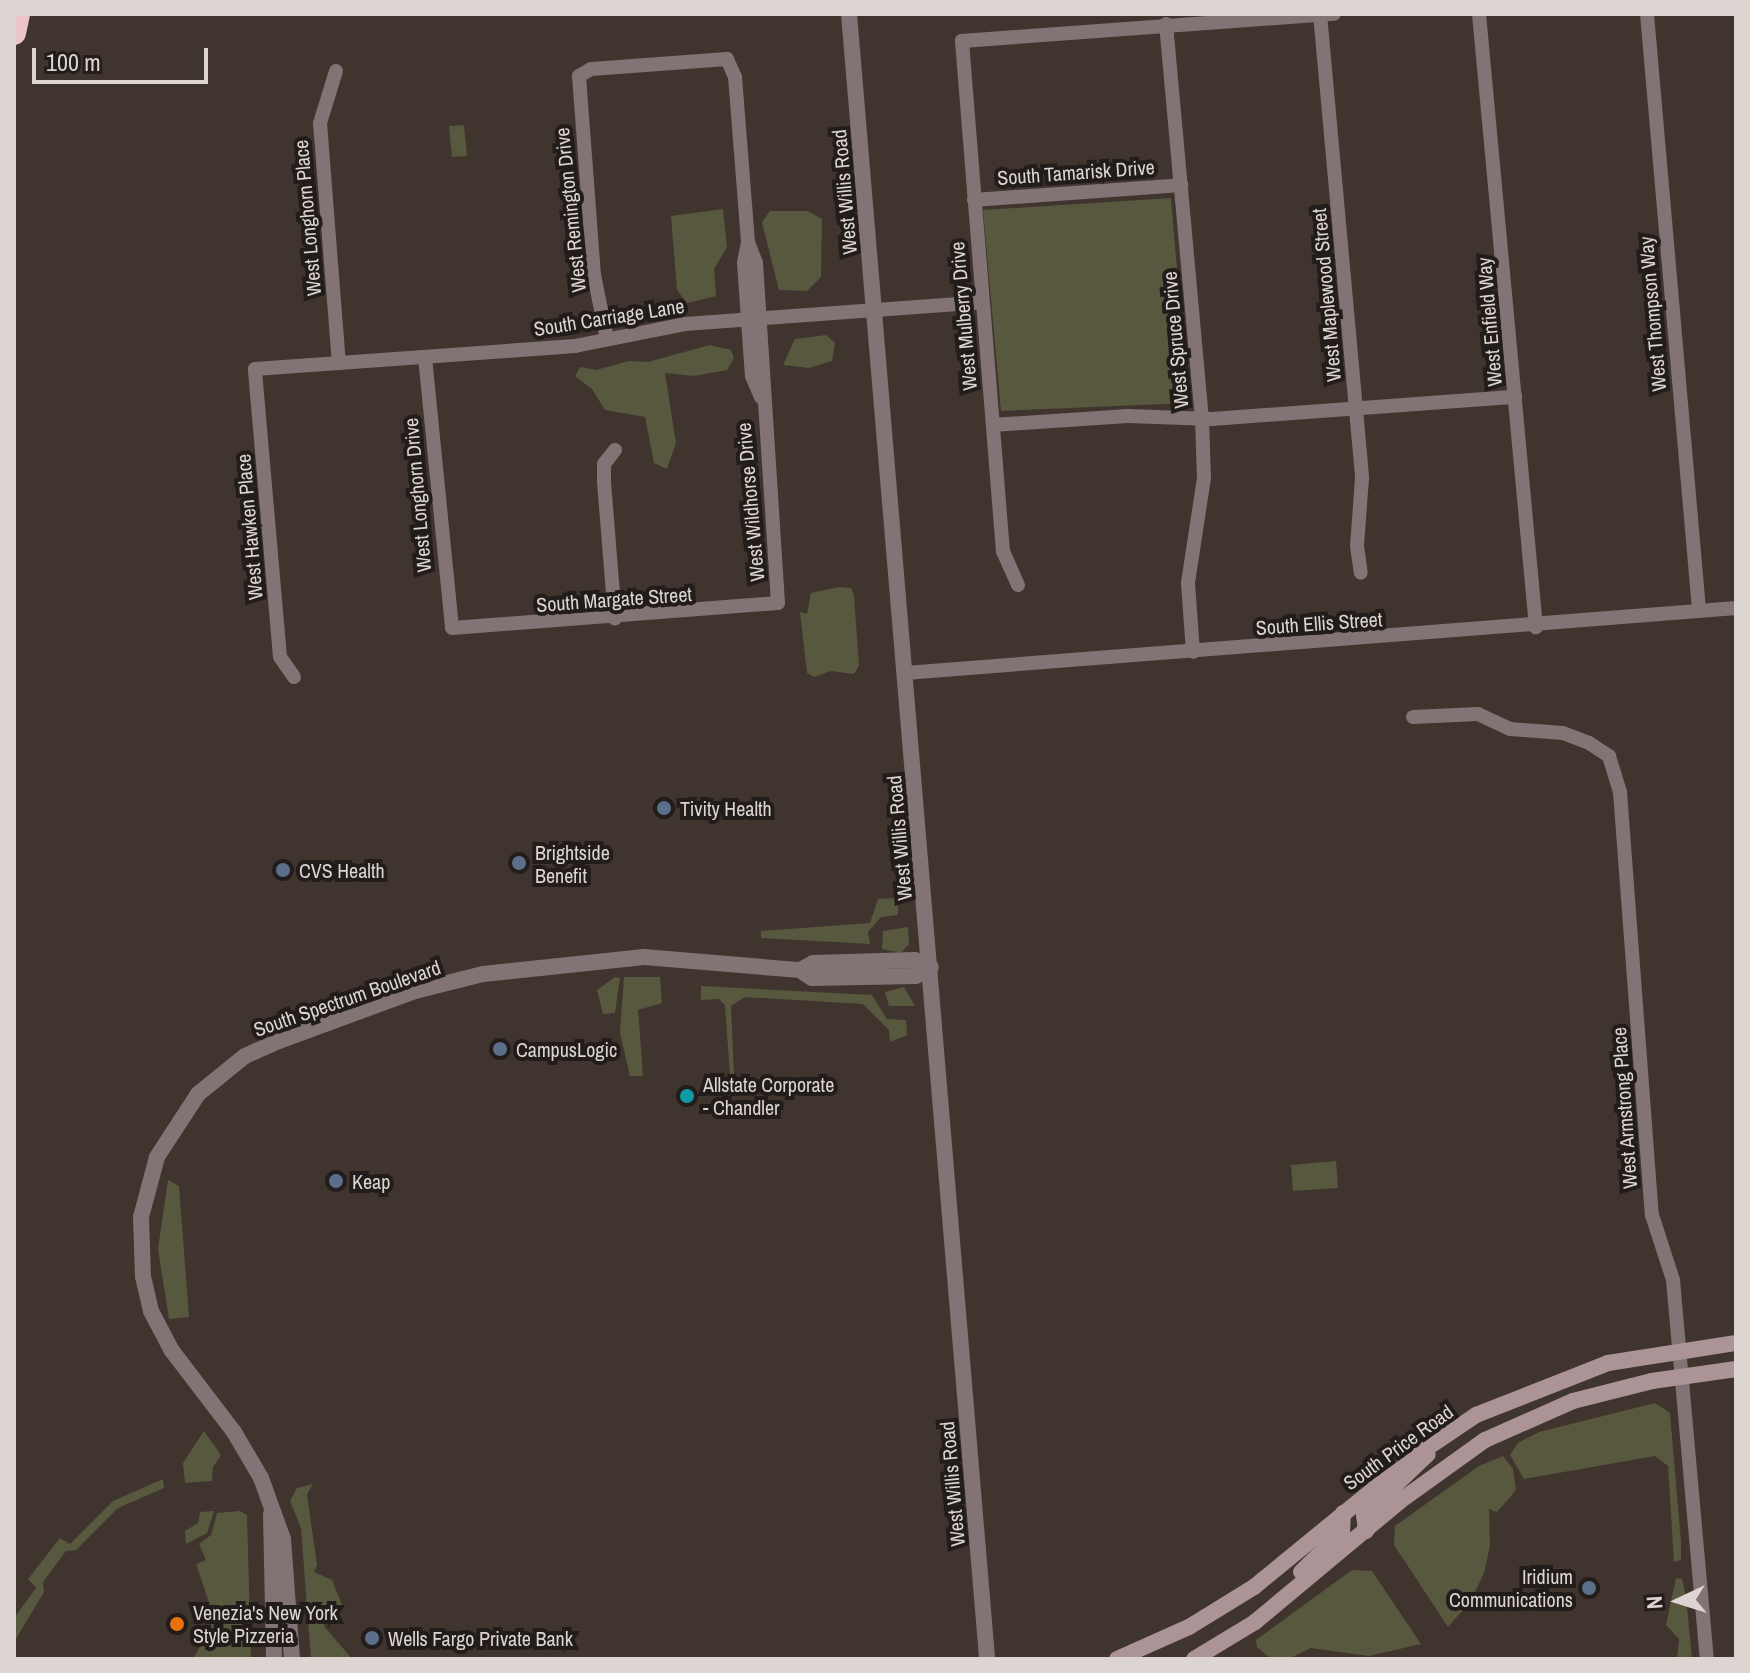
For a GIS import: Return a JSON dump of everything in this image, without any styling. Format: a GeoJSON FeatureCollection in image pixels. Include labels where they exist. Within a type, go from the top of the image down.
{"type":"FeatureCollection","features":[{"type":"Feature","properties":{"kind":"highway"},"geometry":{"type":"LineString","coordinates":[[14,33],[18,14]]}},
{"type":"Feature","properties":{"kind":"main road","name":"South Price Road"},"geometry":{"type":"LineString","coordinates":[[1117,1659],[1232,1602],[1343,1513],[1476,1415],[1564,1376],[1681,1351],[1736,1343]]}},
{"type":"Feature","properties":{"kind":"main road"},"geometry":{"type":"LineString","coordinates":[[1194,1659],[1263,1615],[1441,1469],[1528,1418],[1613,1390],[1736,1369]]}},
{"type":"Feature","properties":{"kind":"main road"},"geometry":{"type":"LineString","coordinates":[[1366,1531],[1364,1515],[1414,1472],[1441,1438]]}},
{"type":"Feature","properties":{"kind":"main road"},"geometry":{"type":"LineString","coordinates":[[1263,1615],[1342,1532],[1343,1513]]}},
{"type":"Feature","properties":{"kind":"street","name":"West Willis Road"},"geometry":{"type":"LineString","coordinates":[[849,14],[987,1659]]}},
{"type":"Feature","properties":{"kind":"street","name":"West Maplewood Street"},"geometry":{"type":"LineString","coordinates":[[1320,14],[1356,410],[1361,573]]}},
{"type":"Feature","properties":{"kind":"street"},"geometry":{"type":"LineString","coordinates":[[1166,24],[1334,14]]}},
{"type":"Feature","properties":{"kind":"street","name":"West Enfield Way"},"geometry":{"type":"LineString","coordinates":[[1479,14],[1536,627]]}},
{"type":"Feature","properties":{"kind":"street","name":"West Thompson Way"},"geometry":{"type":"LineString","coordinates":[[1647,14],[1699,610]]}},
{"type":"Feature","properties":{"kind":"street","name":"West Mulberry Drive"},"geometry":{"type":"LineString","coordinates":[[1018,585],[1003,552],[962,41],[1166,24]]}},
{"type":"Feature","properties":{"kind":"street","name":"West Spruce Drive"},"geometry":{"type":"LineString","coordinates":[[1166,24],[1202,419],[1204,478],[1188,583],[1193,652]]}},
{"type":"Feature","properties":{"kind":"street","name":"West Wildhorse Drive"},"geometry":{"type":"LineString","coordinates":[[579,76],[591,69],[727,59],[735,77],[748,242],[744,263],[754,319],[752,376],[762,398],[778,603]]}},
{"type":"Feature","properties":{"kind":"street","name":"West Longhorn Place"},"geometry":{"type":"LineString","coordinates":[[336,71],[320,123],[339,363]]}},
{"type":"Feature","properties":{"kind":"street","name":"West Remington Drive"},"geometry":{"type":"LineString","coordinates":[[579,76],[594,275],[607,339]]}},
{"type":"Feature","properties":{"kind":"street","name":"South Tamarisk Drive"},"geometry":{"type":"LineString","coordinates":[[974,200],[1181,185]]}},
{"type":"Feature","properties":{"kind":"street","name":"South Carriage Lane"},"geometry":{"type":"LineString","coordinates":[[255,369],[425,357],[607,339],[754,319],[982,302]]}},
{"type":"Feature","properties":{"kind":"street","name":"West Longhorn Drive"},"geometry":{"type":"LineString","coordinates":[[425,357],[452,628]]}},
{"type":"Feature","properties":{"kind":"street","name":"West Hawken Place"},"geometry":{"type":"LineString","coordinates":[[255,369],[280,657],[294,677]]}},
{"type":"Feature","properties":{"kind":"street"},"geometry":{"type":"LineString","coordinates":[[993,425],[1128,416],[1202,419],[1515,397]]}},
{"type":"Feature","properties":{"kind":"street"},"geometry":{"type":"LineString","coordinates":[[615,450],[604,464],[604,482],[615,619]]}},
{"type":"Feature","properties":{"kind":"street","name":"South Margate Street"},"geometry":{"type":"LineString","coordinates":[[452,628],[615,619],[778,603]]}},
{"type":"Feature","properties":{"kind":"street","name":"South Ellis Street"},"geometry":{"type":"LineString","coordinates":[[905,673],[1536,627],[1736,608]]}},
{"type":"Feature","properties":{"kind":"street","name":"West Armstrong Place"},"geometry":{"type":"LineString","coordinates":[[1413,717],[1478,714],[1510,729],[1563,733],[1609,756],[1620,792],[1652,1215],[1670,1261],[1681,1351],[1707,1659]]}},
{"type":"Feature","properties":{"kind":"street","name":"South Spectrum Boulevard"},"geometry":{"type":"LineString","coordinates":[[292,1659],[283,1539],[247,1451],[172,1351],[151,1311],[143,1277],[141,1217],[157,1157],[198,1094],[245,1056],[279,1041],[415,991],[483,974],[644,957],[800,970],[813,963],[915,960],[931,967]]}},
{"type":"Feature","properties":{"kind":"street","name":"South Spectrum Boulevard"},"geometry":{"type":"LineString","coordinates":[[271,1514],[274,1659]]}},
{"type":"Feature","properties":{"kind":"green space"},"geometry":{"type":"Polygon","coordinates":[[[464,125],[467,156],[452,157],[449,126],[464,125]]]}},
{"type":"Feature","properties":{"kind":"green space"},"geometry":{"type":"Polygon","coordinates":[[[1171,198],[1188,403],[1001,411],[983,210],[1171,198]]]}},
{"type":"Feature","properties":{"kind":"green space"},"geometry":{"type":"Polygon","coordinates":[[[723,209],[727,247],[714,269],[716,296],[687,303],[677,290],[671,216],[723,209]]]}},
{"type":"Feature","properties":{"kind":"green space"},"geometry":{"type":"Polygon","coordinates":[[[770,211],[808,211],[822,219],[821,277],[807,291],[779,290],[762,222],[770,211]]]}},
{"type":"Feature","properties":{"kind":"green space"},"geometry":{"type":"Polygon","coordinates":[[[826,335],[835,343],[832,361],[809,368],[783,365],[795,339],[826,335]]]}},
{"type":"Feature","properties":{"kind":"green space"},"geometry":{"type":"Polygon","coordinates":[[[710,345],[731,350],[734,358],[727,370],[694,376],[665,373],[676,443],[667,469],[654,463],[645,417],[605,410],[592,389],[575,376],[580,367],[596,370],[629,361],[648,362],[710,345]]]}},
{"type":"Feature","properties":{"kind":"green space"},"geometry":{"type":"Polygon","coordinates":[[[839,587],[851,588],[854,595],[859,666],[854,674],[831,671],[814,677],[807,673],[800,612],[807,614],[811,593],[839,587]]]}},
{"type":"Feature","properties":{"kind":"green space"},"geometry":{"type":"Polygon","coordinates":[[[898,898],[898,915],[881,917],[868,932],[870,944],[761,938],[761,931],[870,923],[878,899],[898,898]]]}},
{"type":"Feature","properties":{"kind":"green space"},"geometry":{"type":"Polygon","coordinates":[[[908,927],[909,944],[901,953],[882,949],[883,931],[908,927]]]}},
{"type":"Feature","properties":{"kind":"green space"},"geometry":{"type":"Polygon","coordinates":[[[615,977],[620,978],[615,1013],[603,1014],[597,990],[615,977]]]}},
{"type":"Feature","properties":{"kind":"green space"},"geometry":{"type":"Polygon","coordinates":[[[624,977],[660,977],[662,1003],[638,1010],[643,1076],[630,1076],[620,1033],[624,977]]]}},
{"type":"Feature","properties":{"kind":"green space"},"geometry":{"type":"Polygon","coordinates":[[[701,986],[872,995],[887,1019],[906,1020],[907,1035],[890,1042],[889,1030],[863,1004],[745,997],[731,1006],[734,1075],[730,1076],[725,1005],[719,999],[701,1000],[701,986]]]}},
{"type":"Feature","properties":{"kind":"green space"},"geometry":{"type":"Polygon","coordinates":[[[904,987],[915,1006],[889,1006],[885,992],[904,987]]]}},
{"type":"Feature","properties":{"kind":"green space"},"geometry":{"type":"Polygon","coordinates":[[[1336,1161],[1338,1188],[1293,1191],[1291,1165],[1336,1161]]]}},
{"type":"Feature","properties":{"kind":"green space"},"geometry":{"type":"Polygon","coordinates":[[[168,1180],[179,1186],[189,1317],[169,1319],[158,1249],[168,1180]]]}},
{"type":"Feature","properties":{"kind":"green space"},"geometry":{"type":"Polygon","coordinates":[[[1655,1403],[1670,1413],[1681,1542],[1681,1560],[1674,1562],[1668,1466],[1655,1456],[1524,1479],[1510,1455],[1518,1443],[1539,1432],[1655,1403]]]}},
{"type":"Feature","properties":{"kind":"green space"},"geometry":{"type":"Polygon","coordinates":[[[204,1431],[221,1455],[213,1467],[212,1481],[185,1483],[183,1463],[204,1431]]]}},
{"type":"Feature","properties":{"kind":"green space"},"geometry":{"type":"Polygon","coordinates":[[[1503,1456],[1513,1469],[1516,1490],[1497,1512],[1489,1509],[1490,1546],[1484,1573],[1470,1602],[1448,1627],[1394,1545],[1395,1526],[1479,1466],[1503,1456]]]}},
{"type":"Feature","properties":{"kind":"green space"},"geometry":{"type":"Polygon","coordinates":[[[163,1479],[164,1488],[118,1508],[76,1550],[66,1551],[43,1582],[44,1592],[14,1642],[14,1618],[36,1588],[28,1579],[60,1538],[70,1544],[113,1501],[163,1479]]]}},
{"type":"Feature","properties":{"kind":"green space"},"geometry":{"type":"Polygon","coordinates":[[[313,1484],[307,1494],[317,1565],[314,1572],[332,1580],[342,1605],[324,1626],[352,1659],[311,1659],[301,1528],[290,1501],[297,1488],[313,1484]]]}},
{"type":"Feature","properties":{"kind":"green space"},"geometry":{"type":"Polygon","coordinates":[[[214,1511],[207,1533],[186,1544],[185,1531],[198,1523],[200,1512],[214,1511]]]}},
{"type":"Feature","properties":{"kind":"green space"},"geometry":{"type":"Polygon","coordinates":[[[240,1511],[247,1515],[251,1659],[193,1659],[212,1625],[206,1620],[212,1611],[196,1564],[206,1560],[199,1544],[211,1535],[217,1513],[240,1511]]]}},
{"type":"Feature","properties":{"kind":"green space"},"geometry":{"type":"Polygon","coordinates":[[[1352,1570],[1372,1571],[1421,1644],[1369,1656],[1311,1648],[1288,1659],[1271,1659],[1257,1647],[1256,1640],[1352,1570]]]}},
{"type":"Feature","properties":{"kind":"green space"},"geometry":{"type":"Polygon","coordinates":[[[1676,1578],[1682,1579],[1686,1596],[1692,1659],[1677,1658],[1679,1639],[1666,1625],[1676,1578]]]}},
{"type":"Feature","properties":{"kind":"place","name":"Tivity Health"},"geometry":{"type":"Point","coordinates":[664,808]}},
{"type":"Feature","properties":{"kind":"place","name":"Brightside Benefit"},"geometry":{"type":"Point","coordinates":[519,863]}},
{"type":"Feature","properties":{"kind":"place","name":"CVS Health"},"geometry":{"type":"Point","coordinates":[283,870]}},
{"type":"Feature","properties":{"kind":"place","name":"CampusLogic"},"geometry":{"type":"Point","coordinates":[500,1049]}},
{"type":"Feature","properties":{"kind":"place","name":"Allstate Corporate - Chandler"},"geometry":{"type":"Point","coordinates":[687,1096]}},
{"type":"Feature","properties":{"kind":"place","name":"Keap"},"geometry":{"type":"Point","coordinates":[336,1181]}},
{"type":"Feature","properties":{"kind":"place","name":"Iridium Communications"},"geometry":{"type":"Point","coordinates":[1589,1588]}},
{"type":"Feature","properties":{"kind":"place","name":"Venezia's New York Style Pizzeria"},"geometry":{"type":"Point","coordinates":[177,1624]}},
{"type":"Feature","properties":{"kind":"place","name":"Wells Fargo Private Bank"},"geometry":{"type":"Point","coordinates":[372,1638]}}]}
